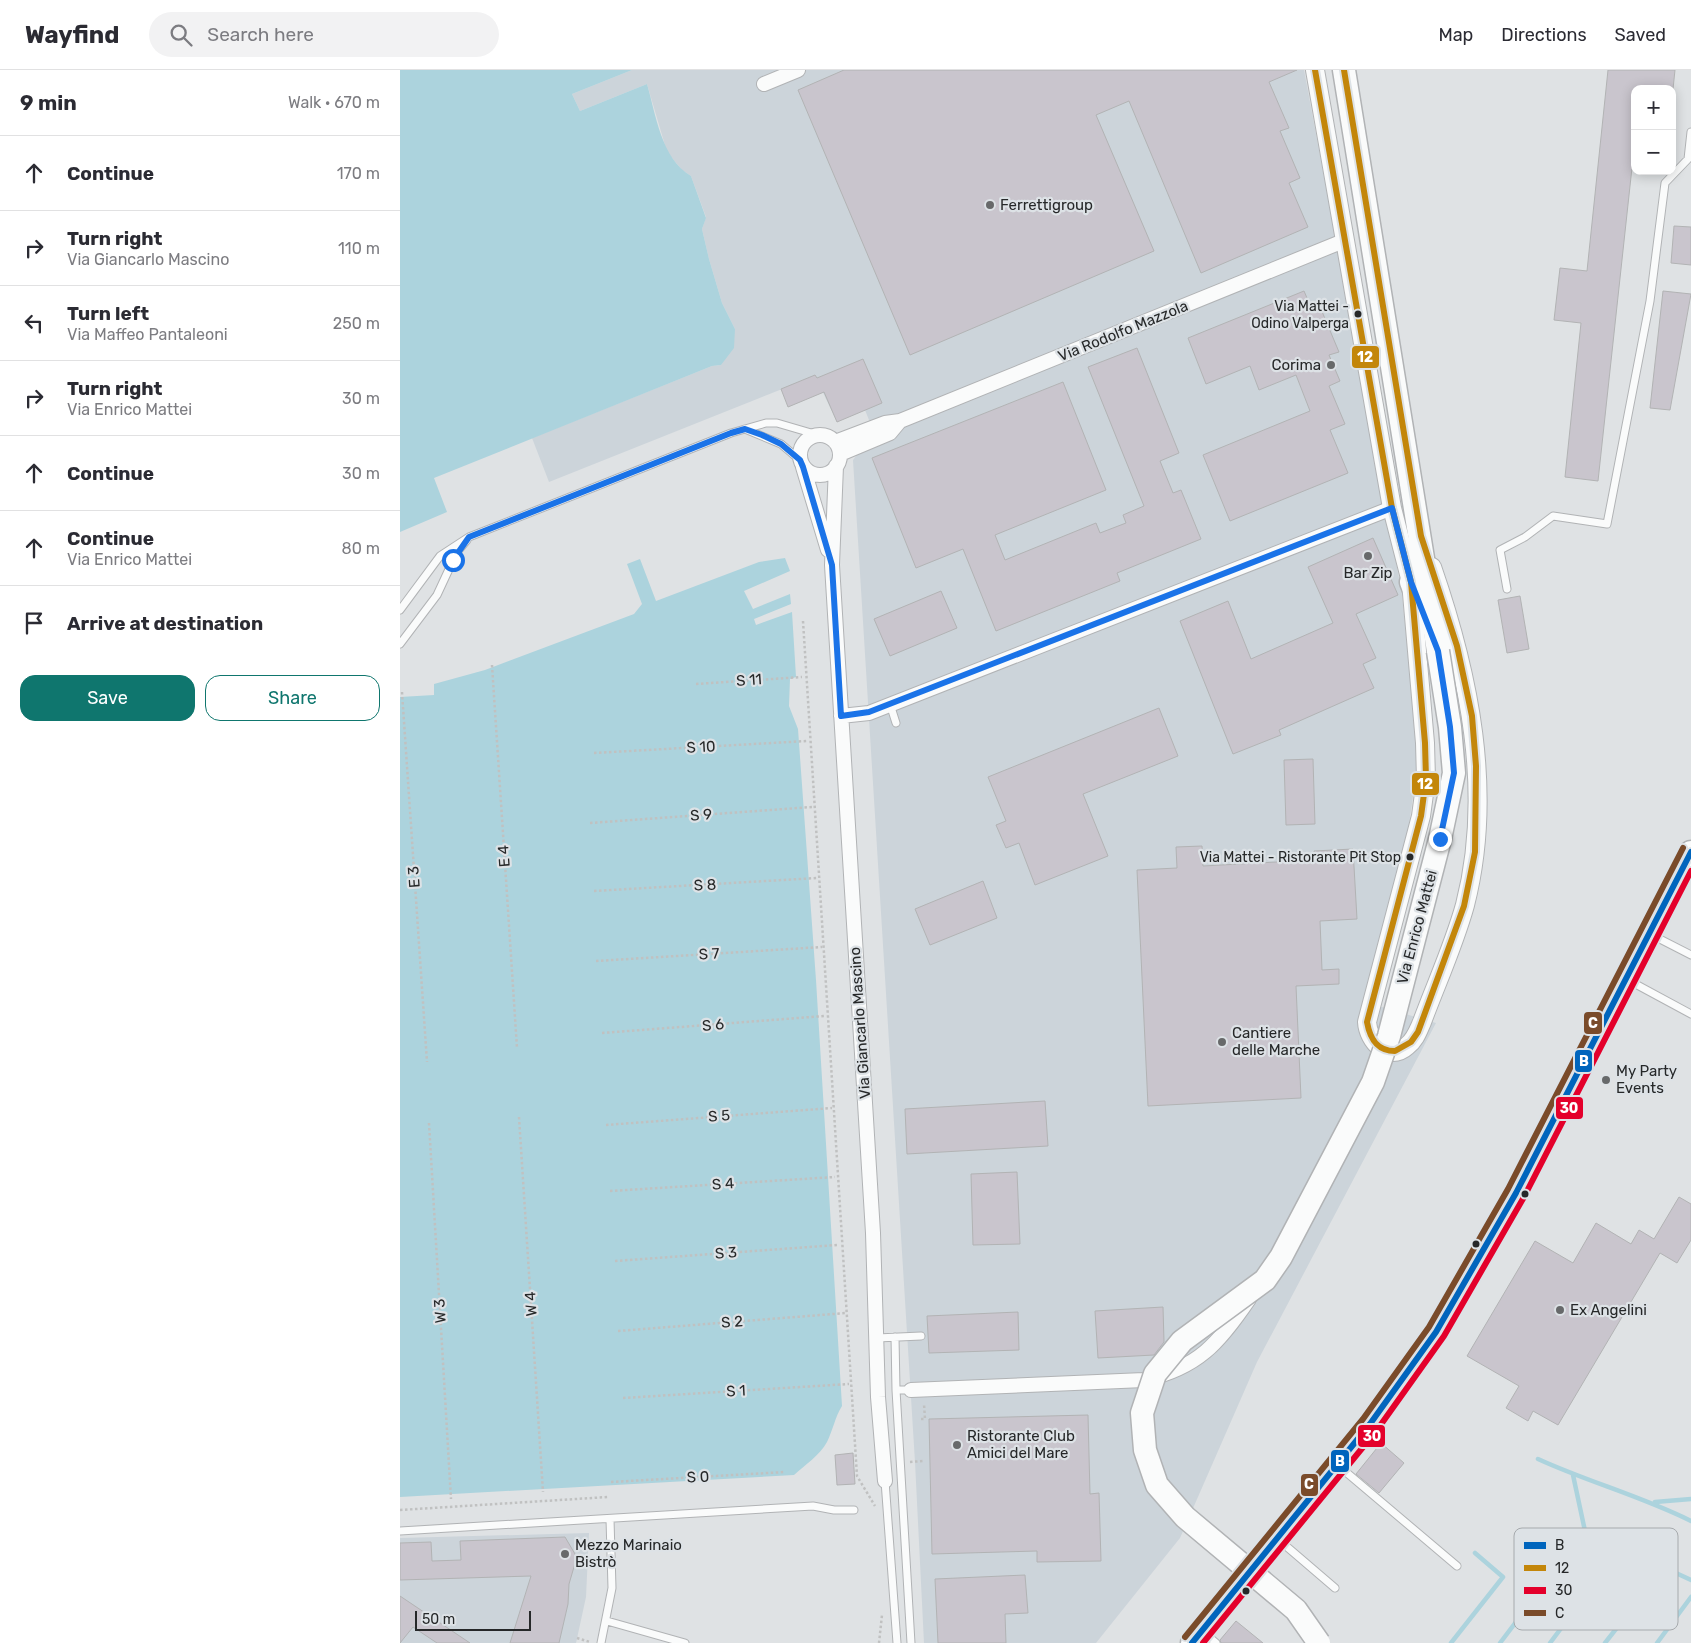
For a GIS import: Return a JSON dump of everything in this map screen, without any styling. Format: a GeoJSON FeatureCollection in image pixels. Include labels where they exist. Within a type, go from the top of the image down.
{"type":"FeatureCollection","features":[{"type":"Feature","properties":{"kind":"main road","name":"Via Enrico Mattei"},"geometry":{"type":"LineString","coordinates":[[1319,1643],[1296,1610],[1185,1517],[1157,1485],[1145,1450],[1142,1413],[1155,1374],[1182,1341],[1265,1280],[1281,1257],[1374,1082],[1389,1036],[1449,803],[1454,773],[1450,727],[1421,536],[1344,70]]}},
{"type":"Feature","properties":{"kind":"main road"},"geometry":{"type":"LineString","coordinates":[[1411,582],[1438,651]]}},
{"type":"Feature","properties":{"kind":"main road"},"geometry":{"type":"LineString","coordinates":[[1203,1639],[1277,1538],[1337,1465],[1420,1355],[1459,1293],[1516,1193],[1691,852]]}},
{"type":"Feature","properties":{"kind":"street"},"geometry":{"type":"LineString","coordinates":[[764,84],[798,70]]}},
{"type":"Feature","properties":{"kind":"street","name":"Via Enrico Mattei"},"geometry":{"type":"LineString","coordinates":[[1315,70],[1392,508],[1411,582],[1425,743],[1426,779],[1421,816],[1367,1022],[1368,1032],[1378,1046],[1384,1050],[1399,1051],[1407,1047],[1414,1039],[1422,1022],[1464,906],[1475,852],[1476,766],[1472,716],[1457,646],[1421,536]]}},
{"type":"Feature","properties":{"kind":"street","name":"Via Rodolfo Mazzola"},"geometry":{"type":"LineString","coordinates":[[837,454],[890,433],[900,422],[1346,240]]}},
{"type":"Feature","properties":{"kind":"street"},"geometry":{"type":"LineString","coordinates":[[818,435],[827,436],[837,454],[824,475],[816,475],[802,464],[800,451],[803,443],[809,437],[818,435]]}},
{"type":"Feature","properties":{"kind":"street","name":"Via Giancarlo Mascino"},"geometry":{"type":"LineString","coordinates":[[837,454],[834,487],[832,565],[877,1338],[877,1374],[885,1481]]}},
{"type":"Feature","properties":{"kind":"street","name":"Via Giancarlo Mascino"},"geometry":{"type":"LineString","coordinates":[[802,464],[832,565]]}},
{"type":"Feature","properties":{"kind":"street"},"geometry":{"type":"LineString","coordinates":[[841,716],[869,712],[1392,508]]}},
{"type":"Feature","properties":{"kind":"street"},"geometry":{"type":"LineString","coordinates":[[917,1390],[1144,1380],[1172,1373],[1203,1355],[1224,1333],[1252,1294],[1384,1050]]}},
{"type":"Feature","properties":{"kind":"lane"},"geometry":{"type":"LineString","coordinates":[[1507,589],[1500,550],[1525,537],[1552,516],[1607,524],[1650,301],[1665,183],[1688,159],[1691,132]]}},
{"type":"Feature","properties":{"kind":"lane"},"geometry":{"type":"LineString","coordinates":[[400,610],[440,556],[469,537],[731,433],[766,423],[777,423],[818,435]]}},
{"type":"Feature","properties":{"kind":"lane"},"geometry":{"type":"LineString","coordinates":[[745,429],[781,444],[802,464]]}},
{"type":"Feature","properties":{"kind":"lane"},"geometry":{"type":"LineString","coordinates":[[400,644],[437,595],[457,552],[469,537]]}},
{"type":"Feature","properties":{"kind":"lane"},"geometry":{"type":"LineString","coordinates":[[890,704],[896,723]]}},
{"type":"Feature","properties":{"kind":"lane"},"geometry":{"type":"LineString","coordinates":[[1650,934],[1691,955]]}},
{"type":"Feature","properties":{"kind":"lane"},"geometry":{"type":"LineString","coordinates":[[1626,979],[1691,1014]]}},
{"type":"Feature","properties":{"kind":"lane"},"geometry":{"type":"LineString","coordinates":[[877,1338],[921,1336]]}},
{"type":"Feature","properties":{"kind":"lane"},"geometry":{"type":"LineString","coordinates":[[895,1337],[896,1390],[911,1643]]}},
{"type":"Feature","properties":{"kind":"lane"},"geometry":{"type":"LineString","coordinates":[[896,1390],[917,1390]]}},
{"type":"Feature","properties":{"kind":"lane"},"geometry":{"type":"LineString","coordinates":[[1337,1465],[1457,1566]]}},
{"type":"Feature","properties":{"kind":"lane"},"geometry":{"type":"LineString","coordinates":[[885,1481],[897,1642]]}},
{"type":"Feature","properties":{"kind":"lane"},"geometry":{"type":"LineString","coordinates":[[400,1531],[813,1506],[834,1510],[854,1510]]}},
{"type":"Feature","properties":{"kind":"lane"},"geometry":{"type":"LineString","coordinates":[[601,1643],[607,1621],[612,1588],[610,1519]]}},
{"type":"Feature","properties":{"kind":"lane"},"geometry":{"type":"LineString","coordinates":[[1277,1538],[1335,1588]]}},
{"type":"Feature","properties":{"kind":"lane"},"geometry":{"type":"LineString","coordinates":[[607,1621],[685,1643]]}},
{"type":"Feature","properties":{"kind":"path"},"geometry":{"type":"LineString","coordinates":[[803,621],[857,1476]]}},
{"type":"Feature","properties":{"kind":"path","name":"E 4"},"geometry":{"type":"LineString","coordinates":[[492,664],[517,1048]]}},
{"type":"Feature","properties":{"kind":"path","name":"S 11"},"geometry":{"type":"LineString","coordinates":[[696,684],[802,677]]}},
{"type":"Feature","properties":{"kind":"path","name":"E 3"},"geometry":{"type":"LineString","coordinates":[[402,692],[427,1062]]}},
{"type":"Feature","properties":{"kind":"path","name":"S 10"},"geometry":{"type":"LineString","coordinates":[[594,754],[807,741]]}},
{"type":"Feature","properties":{"kind":"path","name":"S 9"},"geometry":{"type":"LineString","coordinates":[[590,823],[812,806]]}},
{"type":"Feature","properties":{"kind":"path","name":"S 8"},"geometry":{"type":"LineString","coordinates":[[594,891],[817,878]]}},
{"type":"Feature","properties":{"kind":"path","name":"S 7"},"geometry":{"type":"LineString","coordinates":[[596,960],[822,947]]}},
{"type":"Feature","properties":{"kind":"path","name":"S 6"},"geometry":{"type":"LineString","coordinates":[[602,1033],[824,1016]]}},
{"type":"Feature","properties":{"kind":"path","name":"S 5"},"geometry":{"type":"LineString","coordinates":[[606,1125],[832,1108]]}},
{"type":"Feature","properties":{"kind":"path","name":"W 4"},"geometry":{"type":"LineString","coordinates":[[519,1117],[543,1492]]}},
{"type":"Feature","properties":{"kind":"path","name":"W 3"},"geometry":{"type":"LineString","coordinates":[[429,1123],[451,1499]]}},
{"type":"Feature","properties":{"kind":"path","name":"S 4"},"geometry":{"type":"LineString","coordinates":[[610,1191],[835,1177]]}},
{"type":"Feature","properties":{"kind":"path","name":"S 3"},"geometry":{"type":"LineString","coordinates":[[615,1261],[837,1245]]}},
{"type":"Feature","properties":{"kind":"path","name":"S 2"},"geometry":{"type":"LineString","coordinates":[[618,1330],[846,1314]]}},
{"type":"Feature","properties":{"kind":"path","name":"S 1"},"geometry":{"type":"LineString","coordinates":[[623,1398],[849,1384]]}},
{"type":"Feature","properties":{"kind":"path"},"geometry":{"type":"LineString","coordinates":[[917,1390],[925,1419],[921,1419]]}},
{"type":"Feature","properties":{"kind":"path","name":"S 0"},"geometry":{"type":"LineString","coordinates":[[611,1482],[785,1472]]}},
{"type":"Feature","properties":{"kind":"path"},"geometry":{"type":"LineString","coordinates":[[400,1510],[608,1497]]}},
{"type":"Feature","properties":{"kind":"path"},"geometry":{"type":"LineString","coordinates":[[577,1638],[592,1643]]}},
{"type":"Feature","properties":{"kind":"shaded area"},"geometry":{"type":"Polygon","coordinates":[[[632,70],[1304,70],[1402,594],[1418,760],[1407,840],[1365,1002],[1436,1023],[1257,1362],[1180,1538],[1096,1643],[924,1643],[915,1462],[853,460],[859,452],[879,445],[865,410],[837,422],[815,376],[549,482],[532,438],[712,366],[721,365],[735,329],[722,303],[709,259],[702,229],[706,217],[691,176],[682,170],[667,152],[647,84],[580,111],[572,94],[632,70]]]}},
{"type":"Feature","properties":{"kind":"shaded area"},"geometry":{"type":"Polygon","coordinates":[[[589,1533],[586,1597],[576,1643],[400,1643],[400,1538],[589,1533]]]}},
{"type":"Feature","properties":{"kind":"water"},"geometry":{"type":"Polygon","coordinates":[[[400,70],[632,70],[572,94],[580,111],[647,84],[666,147],[681,168],[691,176],[706,218],[702,229],[709,259],[722,303],[735,329],[734,348],[721,365],[712,366],[434,478],[447,512],[400,532],[400,70]]]}},
{"type":"Feature","properties":{"kind":"water"},"geometry":{"type":"Polygon","coordinates":[[[785,558],[790,571],[744,591],[753,609],[790,594],[791,604],[754,619],[756,625],[792,612],[796,677],[790,679],[789,706],[798,729],[816,980],[842,1406],[824,1447],[794,1475],[400,1497],[400,697],[434,695],[434,684],[485,670],[634,614],[642,604],[627,564],[640,559],[656,601],[759,562],[785,558]]]}},
{"type":"Feature","properties":{"kind":"building","name":"Ferrettigroup"},"geometry":{"type":"Polygon","coordinates":[[[844,70],[1297,70],[1269,82],[1289,128],[1280,131],[1300,178],[1289,183],[1308,227],[1201,273],[1129,101],[1096,115],[1154,251],[910,355],[798,90],[844,70]]]}},
{"type":"Feature","properties":{"kind":"building"},"geometry":{"type":"Polygon","coordinates":[[[1608,70],[1675,70],[1673,85],[1631,85],[1631,175],[1598,481],[1565,477],[1581,323],[1554,320],[1560,268],[1587,271],[1608,70]]]}},
{"type":"Feature","properties":{"kind":"building"},"geometry":{"type":"Polygon","coordinates":[[[1674,226],[1691,227],[1691,265],[1671,263],[1674,226]]]}},
{"type":"Feature","properties":{"kind":"building"},"geometry":{"type":"Polygon","coordinates":[[[1304,291],[1310,305],[1318,302],[1339,352],[1329,355],[1340,381],[1329,386],[1345,424],[1330,430],[1348,473],[1230,521],[1203,455],[1310,411],[1296,375],[1259,390],[1250,366],[1206,384],[1188,338],[1304,291]]]}},
{"type":"Feature","properties":{"kind":"building"},"geometry":{"type":"Polygon","coordinates":[[[1663,291],[1691,294],[1670,410],[1650,408],[1663,291]]]}},
{"type":"Feature","properties":{"kind":"building"},"geometry":{"type":"Polygon","coordinates":[[[1137,348],[1179,453],[1160,461],[1173,493],[1181,490],[1201,539],[1117,573],[1120,581],[996,631],[963,549],[916,568],[872,458],[1063,382],[1106,490],[995,535],[1005,560],[1096,523],[1100,533],[1126,523],[1123,515],[1144,506],[1088,367],[1137,348]]]}},
{"type":"Feature","properties":{"kind":"building"},"geometry":{"type":"Polygon","coordinates":[[[863,359],[882,403],[837,422],[824,392],[788,407],[781,389],[815,375],[817,378],[863,359]]]}},
{"type":"Feature","properties":{"kind":"building"},"geometry":{"type":"Polygon","coordinates":[[[1373,538],[1398,595],[1356,614],[1376,658],[1363,664],[1374,688],[1279,730],[1281,735],[1233,754],[1180,621],[1228,601],[1251,659],[1333,623],[1308,567],[1373,538]]]}},
{"type":"Feature","properties":{"kind":"building"},"geometry":{"type":"Polygon","coordinates":[[[941,591],[957,628],[890,656],[874,619],[941,591]]]}},
{"type":"Feature","properties":{"kind":"building"},"geometry":{"type":"Polygon","coordinates":[[[1520,596],[1529,649],[1507,653],[1498,600],[1520,596]]]}},
{"type":"Feature","properties":{"kind":"building"},"geometry":{"type":"Polygon","coordinates":[[[1159,708],[1178,756],[1083,794],[1108,856],[1035,885],[1019,843],[1006,848],[996,825],[1006,821],[988,777],[1159,708]]]}},
{"type":"Feature","properties":{"kind":"building"},"geometry":{"type":"Polygon","coordinates":[[[1313,759],[1315,824],[1286,825],[1284,760],[1313,759]]]}},
{"type":"Feature","properties":{"kind":"building","name":"Cantiere delle Marche"},"geometry":{"type":"Polygon","coordinates":[[[1202,846],[1203,866],[1314,860],[1314,851],[1353,849],[1357,919],[1320,921],[1322,970],[1339,969],[1339,984],[1296,986],[1301,1098],[1148,1106],[1137,870],[1177,868],[1176,847],[1202,846]]]}},
{"type":"Feature","properties":{"kind":"building"},"geometry":{"type":"Polygon","coordinates":[[[983,881],[997,918],[930,945],[915,909],[983,881]]]}},
{"type":"Feature","properties":{"kind":"building"},"geometry":{"type":"Polygon","coordinates":[[[1045,1101],[1048,1146],[907,1154],[905,1109],[1045,1101]]]}},
{"type":"Feature","properties":{"kind":"building"},"geometry":{"type":"Polygon","coordinates":[[[1017,1172],[1020,1244],[973,1245],[971,1174],[1017,1172]]]}},
{"type":"Feature","properties":{"kind":"building","name":"Ex Angelini"},"geometry":{"type":"Polygon","coordinates":[[[1679,1197],[1691,1204],[1691,1240],[1677,1263],[1660,1253],[1558,1425],[1533,1411],[1528,1421],[1506,1408],[1519,1386],[1467,1356],[1535,1241],[1573,1263],[1596,1223],[1631,1244],[1639,1230],[1654,1239],[1679,1197]]]}},
{"type":"Feature","properties":{"kind":"building"},"geometry":{"type":"Polygon","coordinates":[[[1163,1307],[1164,1342],[1154,1355],[1098,1358],[1095,1311],[1163,1307]]]}},
{"type":"Feature","properties":{"kind":"building"},"geometry":{"type":"Polygon","coordinates":[[[1018,1312],[1019,1350],[929,1353],[927,1316],[1018,1312]]]}},
{"type":"Feature","properties":{"kind":"building"},"geometry":{"type":"Polygon","coordinates":[[[1088,1415],[1090,1494],[1099,1493],[1101,1561],[1037,1562],[1037,1551],[932,1554],[929,1419],[1088,1415]]]}},
{"type":"Feature","properties":{"kind":"building"},"geometry":{"type":"Polygon","coordinates":[[[1381,1443],[1404,1463],[1379,1493],[1356,1474],[1381,1443]]]}},
{"type":"Feature","properties":{"kind":"building"},"geometry":{"type":"Polygon","coordinates":[[[853,1453],[855,1484],[837,1485],[835,1455],[853,1453]]]}},
{"type":"Feature","properties":{"kind":"building"},"geometry":{"type":"Polygon","coordinates":[[[565,1537],[575,1554],[576,1560],[569,1584],[568,1604],[559,1643],[510,1643],[531,1576],[400,1580],[400,1543],[431,1542],[432,1561],[461,1560],[460,1541],[565,1537]]]}},
{"type":"Feature","properties":{"kind":"building"},"geometry":{"type":"Polygon","coordinates":[[[1025,1575],[1028,1613],[1005,1614],[1006,1643],[938,1643],[935,1579],[1025,1575]]]}},
{"type":"Feature","properties":{"kind":"building"},"geometry":{"type":"Polygon","coordinates":[[[400,1596],[470,1643],[437,1643],[413,1627],[400,1643],[400,1596]]]}},
{"type":"Feature","properties":{"kind":"building"},"geometry":{"type":"Polygon","coordinates":[[[1236,1621],[1263,1643],[1221,1643],[1220,1640],[1236,1621]]]}},
{"type":"Feature","properties":{"kind":"waterway"},"geometry":{"type":"LineString","coordinates":[[1538,1459],[1691,1521]]}},
{"type":"Feature","properties":{"kind":"waterway"},"geometry":{"type":"LineString","coordinates":[[1573,1475],[1584,1528]]}},
{"type":"Feature","properties":{"kind":"waterway"},"geometry":{"type":"LineString","coordinates":[[1655,1502],[1691,1499]]}},
{"type":"Feature","properties":{"kind":"waterway"},"geometry":{"type":"LineString","coordinates":[[1451,1643],[1503,1577],[1475,1553]]}},
{"type":"Feature","properties":{"kind":"waterway"},"geometry":{"type":"LineString","coordinates":[[1678,1574],[1691,1580]]}},
{"type":"Feature","properties":{"kind":"waterway"},"geometry":{"type":"LineString","coordinates":[[1678,1615],[1691,1597]]}},
{"type":"Feature","properties":{"kind":"waterway"},"geometry":{"type":"LineString","coordinates":[[1500,1643],[1514,1625]]}},
{"type":"Feature","properties":{"kind":"waterway"},"geometry":{"type":"LineString","coordinates":[[1550,1643],[1560,1630]]}},
{"type":"Feature","properties":{"kind":"waterway"},"geometry":{"type":"LineString","coordinates":[[1605,1643],[1615,1630]]}},
{"type":"Feature","properties":{"kind":"waterway"},"geometry":{"type":"LineString","coordinates":[[1657,1643],[1667,1630]]}},
{"type":"Feature","properties":{"kind":"transit line","name":"12"},"geometry":{"type":"LineString","coordinates":[[1315,70],[1392,508],[1411,582],[1425,743],[1426,779],[1421,816],[1367,1022],[1375,1043],[1383,1049],[1395,1051],[1411,1042],[1418,1032],[1464,906],[1475,852],[1476,766],[1472,716],[1457,646],[1421,536],[1344,70]]}},
{"type":"Feature","properties":{"kind":"transit line","name":"C"},"geometry":{"type":"LineString","coordinates":[[1185,1637],[1363,1419],[1429,1327],[1508,1189],[1683,848]]}},
{"type":"Feature","properties":{"kind":"transit line","name":"B"},"geometry":{"type":"LineString","coordinates":[[1192,1643],[1370,1424],[1436,1332],[1516,1193],[1691,852]]}},
{"type":"Feature","properties":{"kind":"transit line","name":"30"},"geometry":{"type":"LineString","coordinates":[[1203,1643],[1377,1430],[1444,1336],[1524,1197],[1691,871]]}},
{"type":"Feature","properties":{"kind":"place","name":"Ferrettigroup"},"geometry":{"type":"Point","coordinates":[990,205]}},
{"type":"Feature","properties":{"kind":"place","name":"Via Mattei - Odino Valperga"},"geometry":{"type":"Point","coordinates":[1358,314]}},
{"type":"Feature","properties":{"kind":"place","name":"Corima"},"geometry":{"type":"Point","coordinates":[1331,365]}},
{"type":"Feature","properties":{"kind":"place","name":"Bar Zip"},"geometry":{"type":"Point","coordinates":[1368,556]}},
{"type":"Feature","properties":{"kind":"place","name":"Via Mattei - Ristorante Pit Stop"},"geometry":{"type":"Point","coordinates":[1410,857]}},
{"type":"Feature","properties":{"kind":"place","name":"Cantiere delle Marche"},"geometry":{"type":"Point","coordinates":[1222,1042]}},
{"type":"Feature","properties":{"kind":"place","name":"My Party Events"},"geometry":{"type":"Point","coordinates":[1606,1080]}},
{"type":"Feature","properties":{"kind":"place","name":"Ex Angelini"},"geometry":{"type":"Point","coordinates":[1560,1310]}},
{"type":"Feature","properties":{"kind":"place","name":"Ristorante Club Amici del Mare"},"geometry":{"type":"Point","coordinates":[957,1445]}},
{"type":"Feature","properties":{"kind":"place","name":"Mezzo Marinaio Bistrò"},"geometry":{"type":"Point","coordinates":[565,1554]}},
{"type":"Feature","properties":{"kind":"route"},"geometry":{"type":"LineString","coordinates":[[453,560],[469,537],[731,433],[745,429],[762,435],[781,444],[800,460],[818,514],[832,565],[841,716],[869,712],[1392,508],[1411,582],[1438,651],[1450,727],[1454,773],[1440,839]]}}]}
